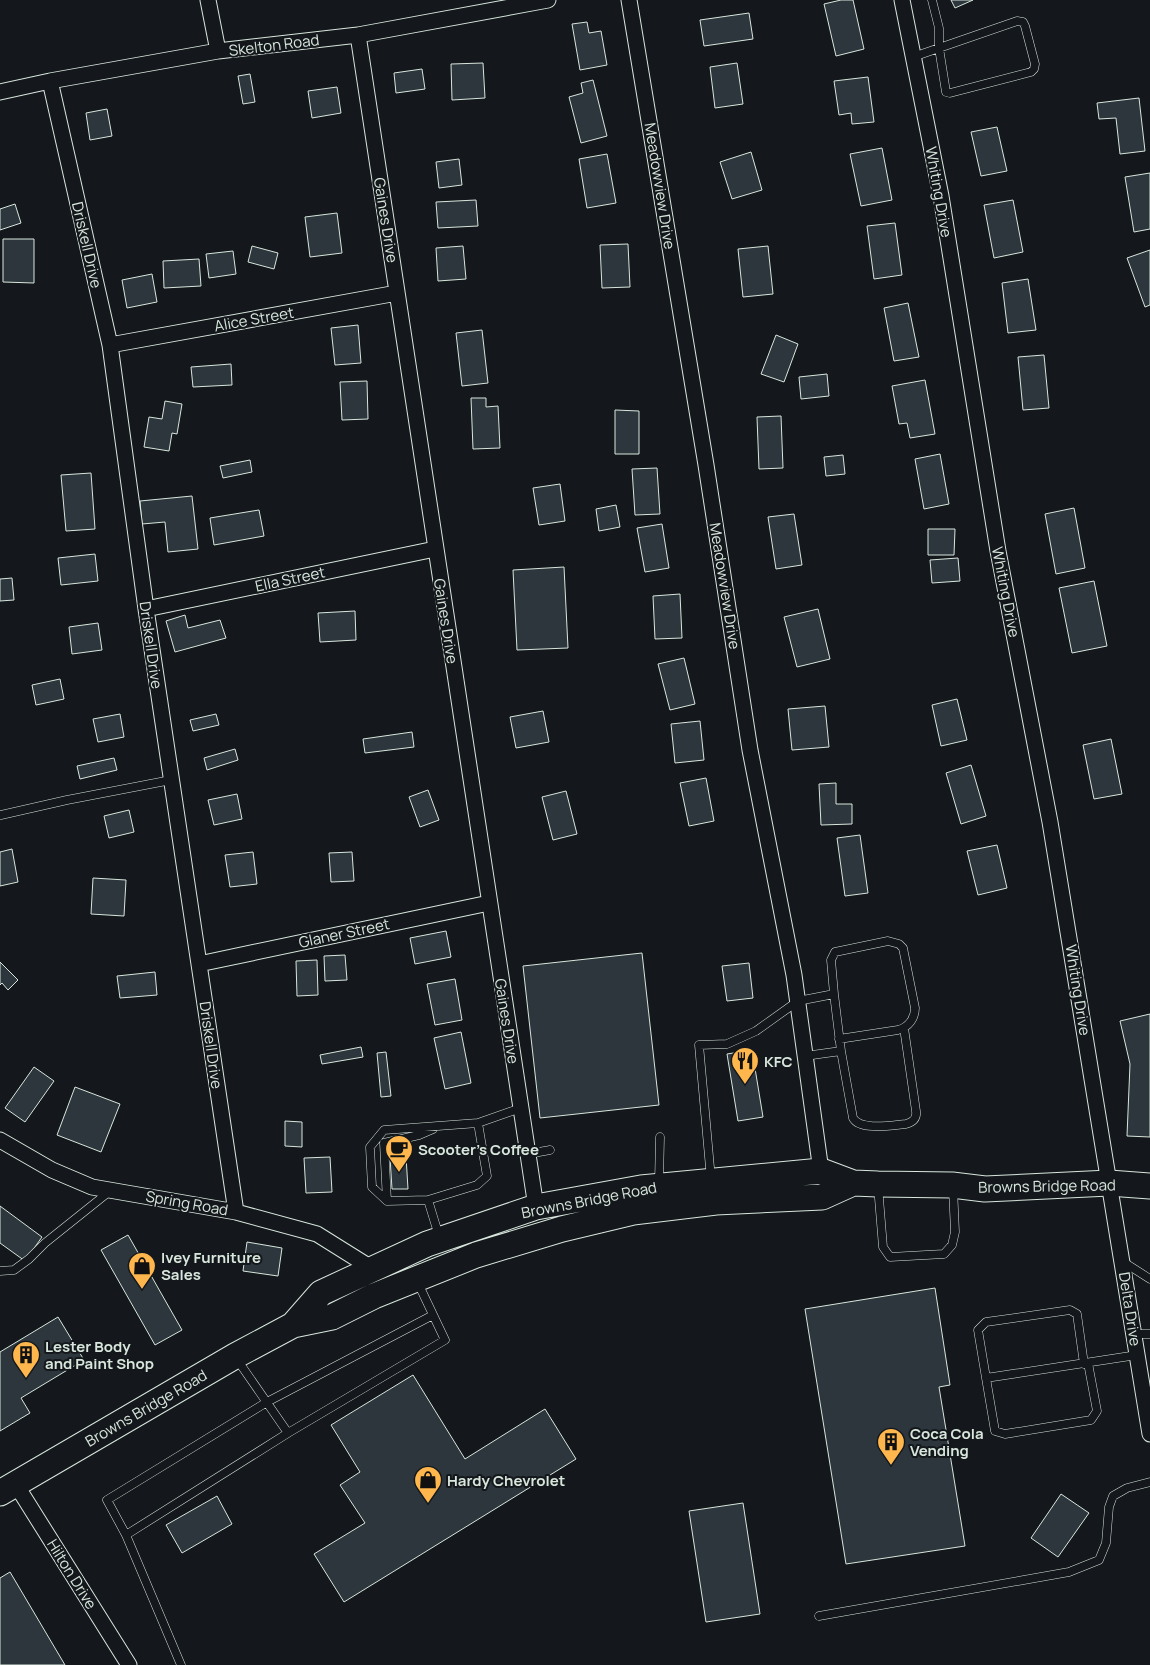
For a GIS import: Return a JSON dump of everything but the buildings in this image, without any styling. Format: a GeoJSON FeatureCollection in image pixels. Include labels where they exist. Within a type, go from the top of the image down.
{"type":"FeatureCollection","features":[{"type":"Feature","properties":{"kind":"main road","name":"Browns Bridge Road"},"geometry":{"type":"LineString","coordinates":[[293,1325],[321,1293],[440,1239],[536,1207],[659,1186],[821,1172],[866,1184],[952,1185],[985,1189],[1109,1183],[1150,1186]]}},
{"type":"Feature","properties":{"kind":"main road","name":"Browns Bridge Road"},"geometry":{"type":"LineString","coordinates":[[7,1488],[235,1356],[293,1325],[332,1317],[374,1296],[486,1252],[562,1228],[633,1212],[716,1202],[822,1197],[866,1184]]}},
{"type":"Feature","properties":{"kind":"street"},"geometry":{"type":"LineString","coordinates":[[208,0],[218,51]]}},
{"type":"Feature","properties":{"kind":"street","name":"Skelton Road"},"geometry":{"type":"LineString","coordinates":[[0,92],[50,81],[218,51],[358,35],[544,0]]}},
{"type":"Feature","properties":{"kind":"street","name":"Meadowview Drive"},"geometry":{"type":"LineString","coordinates":[[629,0],[750,750],[798,1001],[821,1172]]}},
{"type":"Feature","properties":{"kind":"street","name":"Whiting Drive"},"geometry":{"type":"LineString","coordinates":[[902,0],[941,196],[998,551],[1050,822],[1109,1183]]}},
{"type":"Feature","properties":{"kind":"street","name":"Gaines Drive"},"geometry":{"type":"LineString","coordinates":[[358,35],[536,1207]]}},
{"type":"Feature","properties":{"kind":"street","name":"Driskell Drive"},"geometry":{"type":"LineString","coordinates":[[50,81],[110,346],[146,609],[236,1212]]}},
{"type":"Feature","properties":{"kind":"street","name":"Alice Street"},"geometry":{"type":"LineString","coordinates":[[110,346],[397,293]]}},
{"type":"Feature","properties":{"kind":"street","name":"Ella Street"},"geometry":{"type":"LineString","coordinates":[[146,609],[435,549]]}},
{"type":"Feature","properties":{"kind":"street","name":"Glaner Street"},"geometry":{"type":"LineString","coordinates":[[199,964],[489,902]]}},
{"type":"Feature","properties":{"kind":"street","name":"Spring Road"},"geometry":{"type":"LineString","coordinates":[[0,1140],[52,1170],[92,1187],[236,1212],[317,1234],[373,1269]]}},
{"type":"Feature","properties":{"kind":"street","name":"Delta Drive"},"geometry":{"type":"LineString","coordinates":[[1109,1183],[1150,1434]]}},
{"type":"Feature","properties":{"kind":"street","name":"Hilton Drive"},"geometry":{"type":"LineString","coordinates":[[7,1488],[129,1665]]}},
{"type":"Feature","properties":{"kind":"lane"},"geometry":{"type":"LineString","coordinates":[[914,57],[939,48],[1017,21],[1023,22],[1025,26],[1035,64],[1034,69],[1031,72],[950,93],[946,92],[939,48],[939,28],[932,0]]}},
{"type":"Feature","properties":{"kind":"lane"},"geometry":{"type":"LineString","coordinates":[[1,815],[66,800],[171,780]]}},
{"type":"Feature","properties":{"kind":"lane"},"geometry":{"type":"LineString","coordinates":[[839,1039],[904,1028],[912,1019],[915,1008],[905,955],[903,948],[898,944],[888,941],[834,952],[831,960],[839,1039],[855,1123],[863,1126],[906,1124],[915,1120],[916,1110],[904,1028]]}},
{"type":"Feature","properties":{"kind":"lane"},"geometry":{"type":"LineString","coordinates":[[711,1181],[700,1045],[727,1044],[756,1031],[798,1001],[834,994]]}},
{"type":"Feature","properties":{"kind":"lane"},"geometry":{"type":"LineString","coordinates":[[805,1056],[841,1051]]}},
{"type":"Feature","properties":{"kind":"lane"},"geometry":{"type":"LineString","coordinates":[[478,1123],[487,1176],[478,1184],[428,1200],[387,1201],[372,1187],[370,1147],[384,1130],[478,1123],[520,1108]]}},
{"type":"Feature","properties":{"kind":"lane"},"geometry":{"type":"LineString","coordinates":[[387,1201],[384,1143],[419,1134],[442,1125]]}},
{"type":"Feature","properties":{"kind":"lane"},"geometry":{"type":"LineString","coordinates":[[659,1186],[660,1136]]}},
{"type":"Feature","properties":{"kind":"lane"},"geometry":{"type":"LineString","coordinates":[[528,1154],[550,1150]]}},
{"type":"Feature","properties":{"kind":"lane"},"geometry":{"type":"LineString","coordinates":[[866,1184],[883,1247],[890,1256],[944,1254],[952,1245],[955,1232],[952,1185]]}},
{"type":"Feature","properties":{"kind":"lane"},"geometry":{"type":"LineString","coordinates":[[0,1271],[14,1270],[112,1190]]}},
{"type":"Feature","properties":{"kind":"lane"},"geometry":{"type":"LineString","coordinates":[[428,1200],[440,1239]]}},
{"type":"Feature","properties":{"kind":"lane"},"geometry":{"type":"LineString","coordinates":[[1122,1261],[1150,1279]]}},
{"type":"Feature","properties":{"kind":"lane"},"geometry":{"type":"LineString","coordinates":[[126,1535],[288,1433],[445,1340],[416,1279]]}},
{"type":"Feature","properties":{"kind":"lane"},"geometry":{"type":"LineString","coordinates":[[1070,1310],[1078,1314],[1086,1363],[1097,1411],[1091,1420],[1005,1434],[995,1431],[986,1378],[978,1330],[986,1322],[1070,1310]]}},
{"type":"Feature","properties":{"kind":"lane"},"geometry":{"type":"LineString","coordinates":[[181,1665],[126,1535],[107,1500],[266,1402],[433,1315]]}},
{"type":"Feature","properties":{"kind":"lane"},"geometry":{"type":"LineString","coordinates":[[1134,1334],[1150,1334]]}},
{"type":"Feature","properties":{"kind":"lane"},"geometry":{"type":"LineString","coordinates":[[986,1378],[1137,1355]]}},
{"type":"Feature","properties":{"kind":"lane"},"geometry":{"type":"LineString","coordinates":[[235,1356],[288,1433]]}},
{"type":"Feature","properties":{"kind":"lane"},"geometry":{"type":"LineString","coordinates":[[819,1616],[1069,1572],[1092,1563],[1099,1560],[1106,1543],[1109,1507],[1113,1496],[1127,1488],[1150,1482]]}},
{"type":"Feature","properties":{"kind":"place","name":"KFC"},"geometry":{"type":"Point","coordinates":[745,1085]}},
{"type":"Feature","properties":{"kind":"place","name":"Scooter's Coffee"},"geometry":{"type":"Point","coordinates":[399,1173]}},
{"type":"Feature","properties":{"kind":"place","name":"Ivey Furniture Sales"},"geometry":{"type":"Point","coordinates":[142,1290]}},
{"type":"Feature","properties":{"kind":"place","name":"Lester Body and Paint Shop"},"geometry":{"type":"Point","coordinates":[26,1379]}},
{"type":"Feature","properties":{"kind":"place","name":"Coca Cola Vending"},"geometry":{"type":"Point","coordinates":[891,1466]}},
{"type":"Feature","properties":{"kind":"place","name":"Hardy Chevrolet"},"geometry":{"type":"Point","coordinates":[428,1504]}}]}
